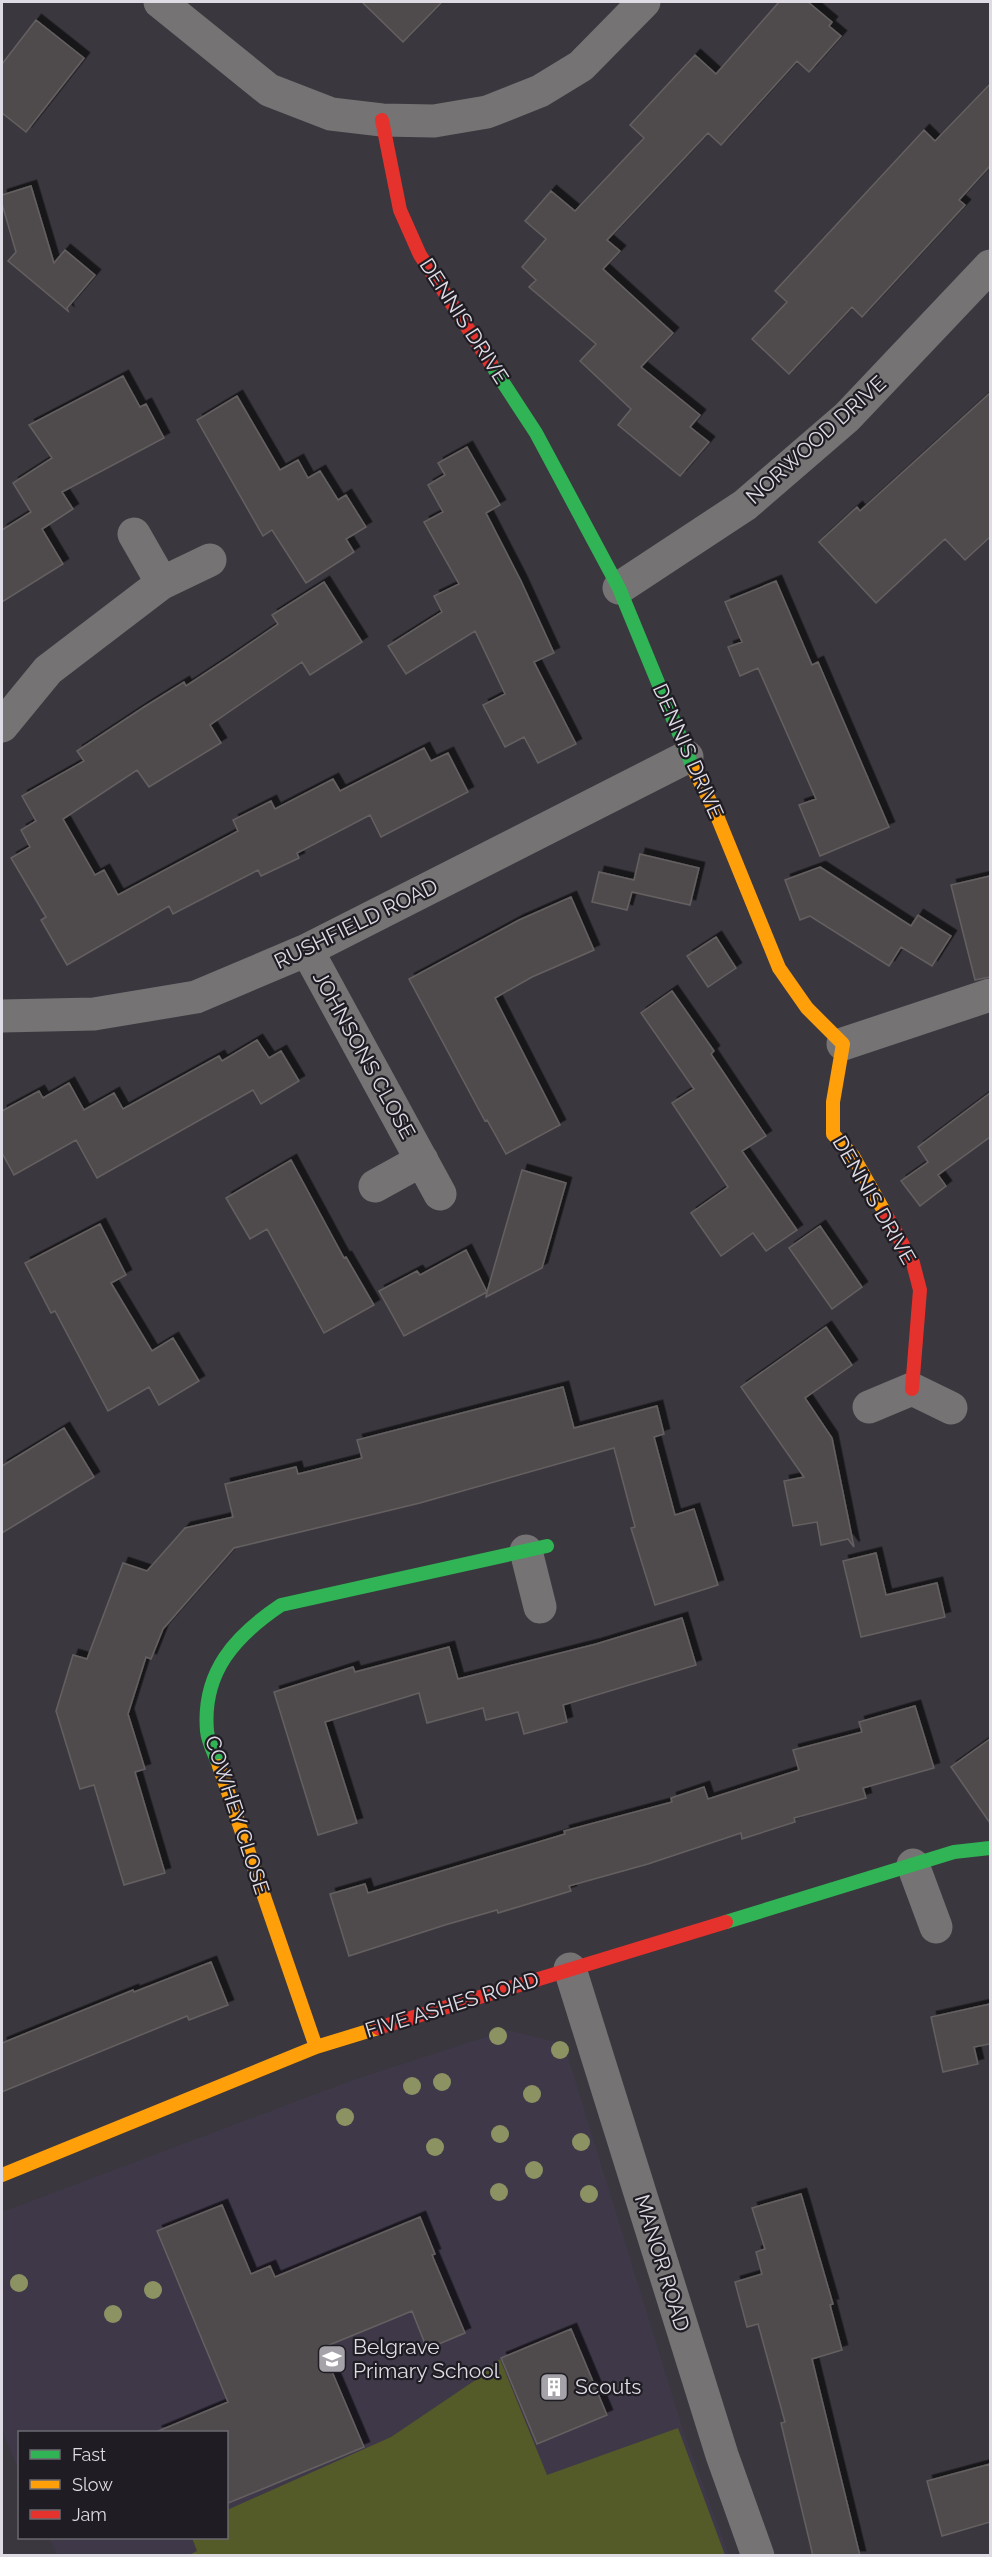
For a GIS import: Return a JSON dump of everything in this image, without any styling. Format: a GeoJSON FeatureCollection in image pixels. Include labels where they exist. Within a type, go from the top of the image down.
{"type":"FeatureCollection","features":[{"type":"Feature","properties":{"kind":"street"},"geometry":{"type":"LineString","coordinates":[[160,2],[269,90],[331,114],[382,120],[434,121],[488,112],[540,91],[581,66],[644,2]]}},
{"type":"Feature","properties":{"kind":"street","name":"DENNIS DRIVE"},"geometry":{"type":"LineString","coordinates":[[382,120],[400,210],[420,255],[536,433],[619,588],[687,757],[715,812],[779,968],[807,1008],[843,1044],[833,1102],[833,1134],[853,1156],[868,1188],[913,1263],[920,1290],[912,1389]]}},
{"type":"Feature","properties":{"kind":"street","name":"NORWOOD DRIVE"},"geometry":{"type":"LineString","coordinates":[[619,588],[745,505],[847,417],[990,266]]}},
{"type":"Feature","properties":{"kind":"street"},"geometry":{"type":"LineString","coordinates":[[134,534],[162,583]]}},
{"type":"Feature","properties":{"kind":"street"},"geometry":{"type":"LineString","coordinates":[[2,726],[48,670],[162,583],[210,560]]}},
{"type":"Feature","properties":{"kind":"street","name":"RUSHFIELD ROAD"},"geometry":{"type":"LineString","coordinates":[[2,1016],[94,1014],[196,997],[307,950],[687,757]]}},
{"type":"Feature","properties":{"kind":"street","name":"JOHNSONS CLOSE"},"geometry":{"type":"LineString","coordinates":[[307,950],[440,1194]]}},
{"type":"Feature","properties":{"kind":"street"},"geometry":{"type":"LineString","coordinates":[[843,1044],[990,995]]}},
{"type":"Feature","properties":{"kind":"street","name":"JOHNSONS CLOSE"},"geometry":{"type":"LineString","coordinates":[[375,1186],[422,1160]]}},
{"type":"Feature","properties":{"kind":"street"},"geometry":{"type":"LineString","coordinates":[[869,1407],[912,1389],[951,1408]]}},
{"type":"Feature","properties":{"kind":"street","name":"COWHEY CLOSE"},"geometry":{"type":"LineString","coordinates":[[316,2047],[207,1732],[209,1690],[222,1658],[251,1624],[281,1605],[537,1548],[540,1607]]}},
{"type":"Feature","properties":{"kind":"street","name":"FIVE ASHES ROAD"},"geometry":{"type":"LineString","coordinates":[[2,2175],[316,2047],[954,1852],[990,1848]]}},
{"type":"Feature","properties":{"kind":"street"},"geometry":{"type":"LineString","coordinates":[[914,1865],[936,1927]]}},
{"type":"Feature","properties":{"kind":"street","name":"MANOR ROAD"},"geometry":{"type":"LineString","coordinates":[[570,1969],[722,2455],[758,2556]]}},
{"type":"Feature","properties":{"kind":"shaded area","name":"Belgrave Primary School"},"geometry":{"type":"Polygon","coordinates":[[[507,2030],[564,2044],[683,2430],[729,2555],[57,2555],[49,2539],[228,2539],[228,2431],[18,2431],[18,2469],[2,2430],[2,2212],[353,2080],[507,2030]]]}},
{"type":"Feature","properties":{"kind":"green space"},"geometry":{"type":"Polygon","coordinates":[[[500,2359],[547,2475],[678,2428],[725,2555],[189,2555],[197,2551],[192,2539],[228,2539],[228,2510],[391,2437],[474,2381],[500,2359]]]}},
{"type":"Feature","properties":{"kind":"building"},"geometry":{"type":"Polygon","coordinates":[[[362,2],[442,2],[403,42],[362,2]]]}},
{"type":"Feature","properties":{"kind":"building"},"geometry":{"type":"Polygon","coordinates":[[[779,2],[808,2],[832,22],[829,26],[841,36],[809,72],[797,61],[721,145],[708,133],[607,240],[620,251],[603,269],[673,333],[641,367],[700,415],[690,427],[709,442],[680,476],[618,425],[631,409],[580,361],[596,344],[529,287],[536,280],[522,267],[546,239],[525,221],[551,191],[575,211],[644,138],[630,125],[695,55],[716,74],[779,2]]]}},
{"type":"Feature","properties":{"kind":"building"},"geometry":{"type":"Polygon","coordinates":[[[36,20],[84,58],[26,132],[2,113],[2,64],[36,20]]]}},
{"type":"Feature","properties":{"kind":"building"},"geometry":{"type":"Polygon","coordinates":[[[990,84],[990,166],[959,200],[965,205],[862,317],[852,307],[789,374],[752,339],[787,302],[775,291],[924,130],[935,141],[990,84]]]}},
{"type":"Feature","properties":{"kind":"building"},"geometry":{"type":"Polygon","coordinates":[[[31,186],[54,263],[65,250],[95,275],[67,308],[68,311],[8,261],[16,252],[2,204],[2,195],[31,186]]]}},
{"type":"Feature","properties":{"kind":"building"},"geometry":{"type":"Polygon","coordinates":[[[123,376],[140,407],[146,404],[164,438],[62,492],[73,509],[42,529],[63,564],[2,602],[2,530],[31,512],[13,483],[52,458],[29,425],[123,376]]]}},
{"type":"Feature","properties":{"kind":"building"},"geometry":{"type":"Polygon","coordinates":[[[990,393],[990,537],[965,560],[945,539],[876,603],[819,542],[857,507],[860,511],[990,393]]]}},
{"type":"Feature","properties":{"kind":"building"},"geometry":{"type":"Polygon","coordinates":[[[237,396],[280,470],[298,460],[308,478],[320,471],[338,500],[346,495],[366,527],[346,539],[354,552],[306,583],[272,530],[263,536],[197,420],[237,396]]]}},
{"type":"Feature","properties":{"kind":"building"},"geometry":{"type":"Polygon","coordinates":[[[467,447],[500,505],[486,513],[554,653],[534,662],[576,744],[538,763],[524,737],[505,747],[483,705],[505,694],[475,631],[406,674],[388,646],[442,612],[434,596],[459,584],[424,522],[443,512],[428,485],[445,475],[438,463],[467,447]]]}},
{"type":"Feature","properties":{"kind":"building"},"geometry":{"type":"Polygon","coordinates":[[[776,581],[812,665],[818,662],[889,827],[820,856],[799,805],[816,799],[758,668],[740,676],[728,647],[742,642],[725,602],[776,581]]]}},
{"type":"Feature","properties":{"kind":"building"},"geometry":{"type":"Polygon","coordinates":[[[324,582],[362,642],[310,675],[302,662],[210,725],[221,743],[149,787],[137,770],[63,819],[95,875],[104,870],[118,895],[238,831],[233,820],[271,801],[275,809],[333,779],[340,791],[424,748],[431,761],[448,753],[468,792],[381,837],[370,815],[297,853],[299,858],[261,876],[258,870],[173,914],[169,906],[67,965],[41,920],[46,917],[11,858],[30,847],[21,830],[36,821],[22,796],[84,761],[77,751],[184,682],[186,686],[278,624],[272,615],[324,582]]]}},
{"type":"Feature","properties":{"kind":"building"},"geometry":{"type":"Polygon","coordinates":[[[640,854],[699,868],[690,905],[632,892],[627,910],[592,902],[599,872],[634,880],[640,854]]]}},
{"type":"Feature","properties":{"kind":"building"},"geometry":{"type":"Polygon","coordinates":[[[820,867],[911,926],[918,915],[951,936],[932,966],[901,947],[889,966],[810,916],[800,920],[785,880],[820,867]]]}},
{"type":"Feature","properties":{"kind":"building"},"geometry":{"type":"Polygon","coordinates":[[[990,876],[990,977],[975,980],[951,885],[990,876]]]}},
{"type":"Feature","properties":{"kind":"building"},"geometry":{"type":"Polygon","coordinates":[[[571,897],[594,950],[532,977],[495,998],[560,1125],[506,1154],[487,1120],[485,1121],[409,979],[519,920],[571,897]]]}},
{"type":"Feature","properties":{"kind":"building"},"geometry":{"type":"Polygon","coordinates":[[[716,937],[736,968],[708,987],[687,956],[716,937]]]}},
{"type":"Feature","properties":{"kind":"building"},"geometry":{"type":"Polygon","coordinates":[[[672,991],[714,1051],[711,1054],[766,1136],[742,1151],[797,1230],[766,1251],[753,1233],[721,1256],[691,1213],[728,1187],[672,1103],[694,1089],[641,1013],[672,991]]]}},
{"type":"Feature","properties":{"kind":"building"},"geometry":{"type":"Polygon","coordinates":[[[257,1040],[269,1058],[281,1051],[299,1081],[261,1104],[253,1090],[97,1178],[76,1140],[14,1175],[2,1153],[2,1111],[39,1091],[43,1098],[69,1083],[84,1110],[114,1093],[123,1109],[219,1056],[222,1061],[257,1040]]]}},
{"type":"Feature","properties":{"kind":"building"},"geometry":{"type":"Polygon","coordinates":[[[990,1093],[990,1137],[938,1175],[946,1186],[920,1206],[901,1181],[928,1162],[918,1147],[990,1093]]]}},
{"type":"Feature","properties":{"kind":"building"},"geometry":{"type":"Polygon","coordinates":[[[291,1160],[344,1258],[346,1257],[374,1305],[324,1333],[267,1229],[250,1239],[226,1198],[291,1160]]]}},
{"type":"Feature","properties":{"kind":"building"},"geometry":{"type":"Polygon","coordinates":[[[522,1170],[566,1183],[542,1268],[486,1297],[522,1170]]]}},
{"type":"Feature","properties":{"kind":"building"},"geometry":{"type":"Polygon","coordinates":[[[100,1224],[126,1275],[111,1283],[152,1351],[173,1338],[199,1381],[159,1405],[149,1387],[108,1411],[55,1311],[51,1313],[25,1263],[100,1224]]]}},
{"type":"Feature","properties":{"kind":"building"},"geometry":{"type":"Polygon","coordinates":[[[820,1226],[862,1287],[832,1309],[789,1248],[820,1226]]]}},
{"type":"Feature","properties":{"kind":"building"},"geometry":{"type":"Polygon","coordinates":[[[466,1250],[487,1292],[404,1336],[379,1291],[417,1271],[420,1275],[466,1250]]]}},
{"type":"Feature","properties":{"kind":"building"},"geometry":{"type":"Polygon","coordinates":[[[826,1327],[852,1365],[805,1398],[832,1438],[854,1547],[848,1539],[821,1545],[817,1522],[793,1526],[784,1481],[804,1477],[741,1387],[826,1327]]]}},
{"type":"Feature","properties":{"kind":"building"},"geometry":{"type":"Polygon","coordinates":[[[563,1387],[574,1428],[657,1406],[664,1434],[654,1437],[675,1515],[694,1509],[718,1585],[655,1605],[631,1528],[635,1527],[614,1448],[420,1503],[234,1548],[163,1629],[151,1659],[146,1657],[128,1714],[145,1769],[135,1772],[165,1873],[124,1885],[94,1785],[80,1789],[56,1711],[73,1655],[87,1659],[123,1563],[147,1571],[185,1528],[233,1517],[225,1484],[296,1467],[298,1474],[362,1458],[357,1440],[563,1387]]]}},
{"type":"Feature","properties":{"kind":"building"},"geometry":{"type":"Polygon","coordinates":[[[64,1428],[94,1477],[2,1533],[2,1466],[64,1428]]]}},
{"type":"Feature","properties":{"kind":"building"},"geometry":{"type":"Polygon","coordinates":[[[876,1553],[886,1595],[937,1583],[945,1617],[861,1637],[843,1561],[876,1553]]]}},
{"type":"Feature","properties":{"kind":"building"},"geometry":{"type":"Polygon","coordinates":[[[682,1618],[696,1665],[563,1705],[567,1722],[524,1734],[518,1712],[486,1720],[483,1708],[427,1723],[419,1693],[325,1722],[357,1823],[318,1835],[274,1692],[353,1667],[355,1672],[449,1647],[458,1679],[596,1644],[682,1618]]]}},
{"type":"Feature","properties":{"kind":"building"},"geometry":{"type":"Polygon","coordinates":[[[915,1706],[934,1768],[863,1788],[866,1798],[794,1818],[795,1822],[742,1839],[741,1833],[648,1864],[569,1886],[571,1891],[498,1913],[497,1910],[445,1925],[349,1956],[330,1894],[365,1884],[368,1893],[565,1834],[564,1831],[672,1802],[671,1798],[704,1787],[708,1799],[799,1770],[793,1750],[862,1732],[859,1722],[915,1706]]]}},
{"type":"Feature","properties":{"kind":"building"},"geometry":{"type":"Polygon","coordinates":[[[990,1739],[990,1823],[951,1767],[990,1739]]]}},
{"type":"Feature","properties":{"kind":"building"},"geometry":{"type":"Polygon","coordinates":[[[211,1962],[228,2005],[189,2020],[187,2016],[2,2092],[2,2043],[133,1990],[134,1992],[211,1962]]]}},
{"type":"Feature","properties":{"kind":"building"},"geometry":{"type":"Polygon","coordinates":[[[990,2004],[990,2044],[974,2047],[978,2064],[943,2072],[931,2017],[990,2004]]]}},
{"type":"Feature","properties":{"kind":"building"},"geometry":{"type":"Polygon","coordinates":[[[801,2194],[833,2304],[830,2305],[842,2350],[812,2359],[860,2556],[813,2556],[781,2423],[785,2422],[758,2324],[747,2327],[735,2282],[762,2274],[756,2252],[765,2249],[752,2208],[801,2194]]]}},
{"type":"Feature","properties":{"kind":"building"},"geometry":{"type":"Polygon","coordinates":[[[222,2205],[251,2274],[270,2266],[275,2277],[420,2217],[435,2254],[432,2255],[465,2333],[427,2349],[412,2311],[322,2348],[364,2447],[228,2503],[228,2431],[158,2431],[228,2402],[157,2231],[222,2205]]]}},
{"type":"Feature","properties":{"kind":"building","name":"Scouts"},"geometry":{"type":"Polygon","coordinates":[[[571,2329],[607,2415],[537,2444],[501,2358],[571,2329]]]}},
{"type":"Feature","properties":{"kind":"building"},"geometry":{"type":"Polygon","coordinates":[[[990,2464],[990,2522],[942,2536],[927,2481],[990,2464]]]}},
{"type":"Feature","properties":{"kind":"traffic: fast"},"geometry":{"type":"LineString","coordinates":[[491,364],[536,433],[619,588],[694,770]]}},
{"type":"Feature","properties":{"kind":"traffic: fast"},"geometry":{"type":"LineString","coordinates":[[219,1766],[207,1731],[207,1710],[216,1673],[236,1643],[249,1629],[281,1605],[547,1546]]}},
{"type":"Feature","properties":{"kind":"traffic: fast"},"geometry":{"type":"LineString","coordinates":[[726,1922],[954,1852],[990,1848]]}},
{"type":"Feature","properties":{"kind":"traffic: slow"},"geometry":{"type":"LineString","coordinates":[[694,770],[715,811],[779,968],[807,1008],[843,1044],[833,1102],[833,1134],[853,1156],[885,1213]]}},
{"type":"Feature","properties":{"kind":"traffic: slow"},"geometry":{"type":"LineString","coordinates":[[219,1766],[316,2047]]}},
{"type":"Feature","properties":{"kind":"traffic: slow"},"geometry":{"type":"LineString","coordinates":[[2,2175],[316,2047],[378,2028]]}},
{"type":"Feature","properties":{"kind":"traffic: jam"},"geometry":{"type":"LineString","coordinates":[[382,120],[400,210],[420,255],[491,364]]}},
{"type":"Feature","properties":{"kind":"traffic: jam"},"geometry":{"type":"LineString","coordinates":[[885,1213],[913,1263],[920,1290],[912,1389]]}},
{"type":"Feature","properties":{"kind":"traffic: jam"},"geometry":{"type":"LineString","coordinates":[[378,2028],[726,1922]]}},
{"type":"Feature","properties":{"kind":"place","name":"Belgrave Primary School"},"geometry":{"type":"Point","coordinates":[332,2359]}},
{"type":"Feature","properties":{"kind":"place","name":"Scouts"},"geometry":{"type":"Point","coordinates":[554,2387]}}]}
